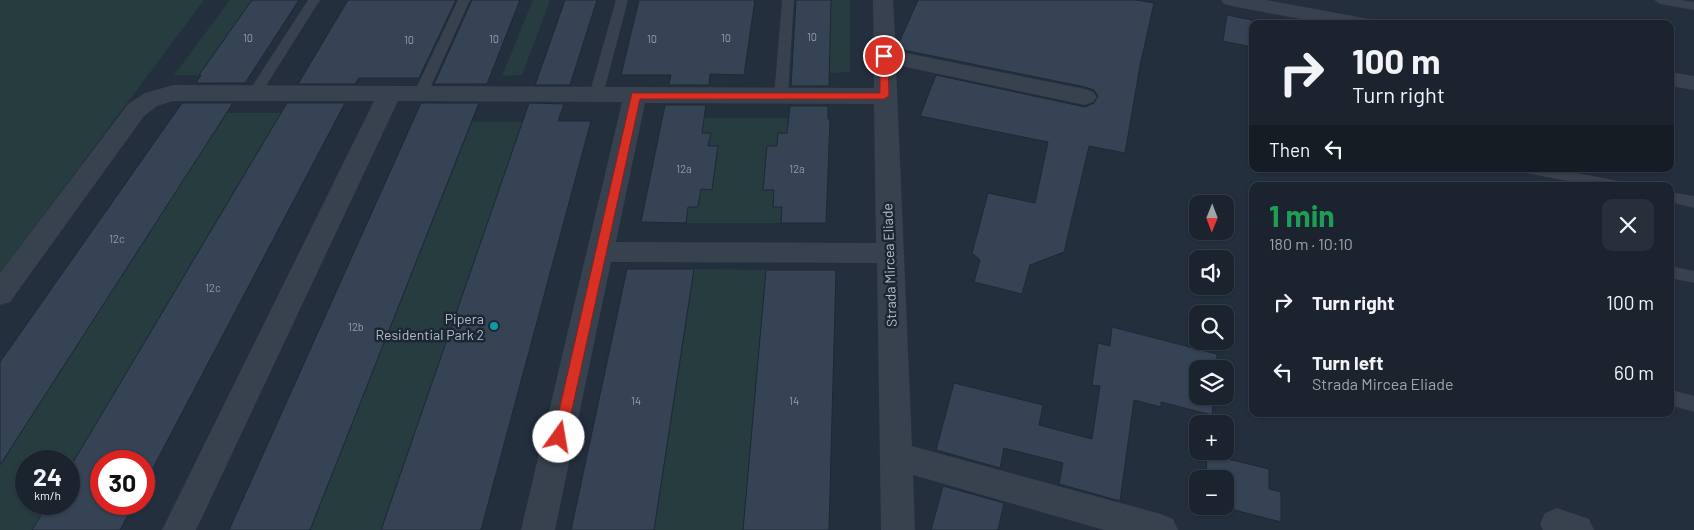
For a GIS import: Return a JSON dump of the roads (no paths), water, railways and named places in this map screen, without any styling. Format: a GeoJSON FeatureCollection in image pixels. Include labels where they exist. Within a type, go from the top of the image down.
{"type":"FeatureCollection","features":[{"type":"Feature","properties":{"kind":"street","name":"Strada Mircea Eliade"},"geometry":{"type":"LineString","coordinates":[[883,0],[884,96],[898,530]]}},
{"type":"Feature","properties":{"kind":"street"},"geometry":{"type":"LineString","coordinates":[[1232,0],[1342,20]]}},
{"type":"Feature","properties":{"kind":"street"},"geometry":{"type":"LineString","coordinates":[[884,56],[1085,97]]}},
{"type":"Feature","properties":{"kind":"street"},"geometry":{"type":"LineString","coordinates":[[1674,79],[1694,83]]}},
{"type":"Feature","properties":{"kind":"street"},"geometry":{"type":"LineString","coordinates":[[0,294],[136,110],[146,100],[173,94],[884,96]]}},
{"type":"Feature","properties":{"kind":"street"},"geometry":{"type":"LineString","coordinates":[[178,530],[389,95]]}},
{"type":"Feature","properties":{"kind":"street"},"geometry":{"type":"LineString","coordinates":[[538,530],[635,95]]}},
{"type":"Feature","properties":{"kind":"street"},"geometry":{"type":"LineString","coordinates":[[601,252],[889,253]]}},
{"type":"Feature","properties":{"kind":"street"},"geometry":{"type":"LineString","coordinates":[[896,456],[1161,530]]}},
{"type":"Feature","properties":{"kind":"lane"},"geometry":{"type":"LineString","coordinates":[[254,94],[314,0]]}},
{"type":"Feature","properties":{"kind":"lane"},"geometry":{"type":"LineString","coordinates":[[420,95],[464,0]]}},
{"type":"Feature","properties":{"kind":"lane"},"geometry":{"type":"LineString","coordinates":[[596,95],[622,0]]}},
{"type":"Feature","properties":{"kind":"lane"},"geometry":{"type":"LineString","coordinates":[[781,96],[788,0]]}},
{"type":"Feature","properties":{"kind":"lane"},"geometry":{"type":"LineString","coordinates":[[1660,0],[1694,6]]}},
{"type":"Feature","properties":{"kind":"lane"},"geometry":{"type":"LineString","coordinates":[[1546,172],[1598,182]]}},
{"type":"Feature","properties":{"kind":"lane"},"geometry":{"type":"LineString","coordinates":[[1674,198],[1694,202]]}},
{"type":"Feature","properties":{"kind":"lane"},"geometry":{"type":"LineString","coordinates":[[1674,273],[1694,277]]}},
{"type":"Feature","properties":{"kind":"lane"},"geometry":{"type":"LineString","coordinates":[[1676,399],[1694,404]]}},
{"type":"Feature","properties":{"kind":"place","name":"Pipera Residential Park 2"},"geometry":{"type":"Point","coordinates":[494,326]}}]}
